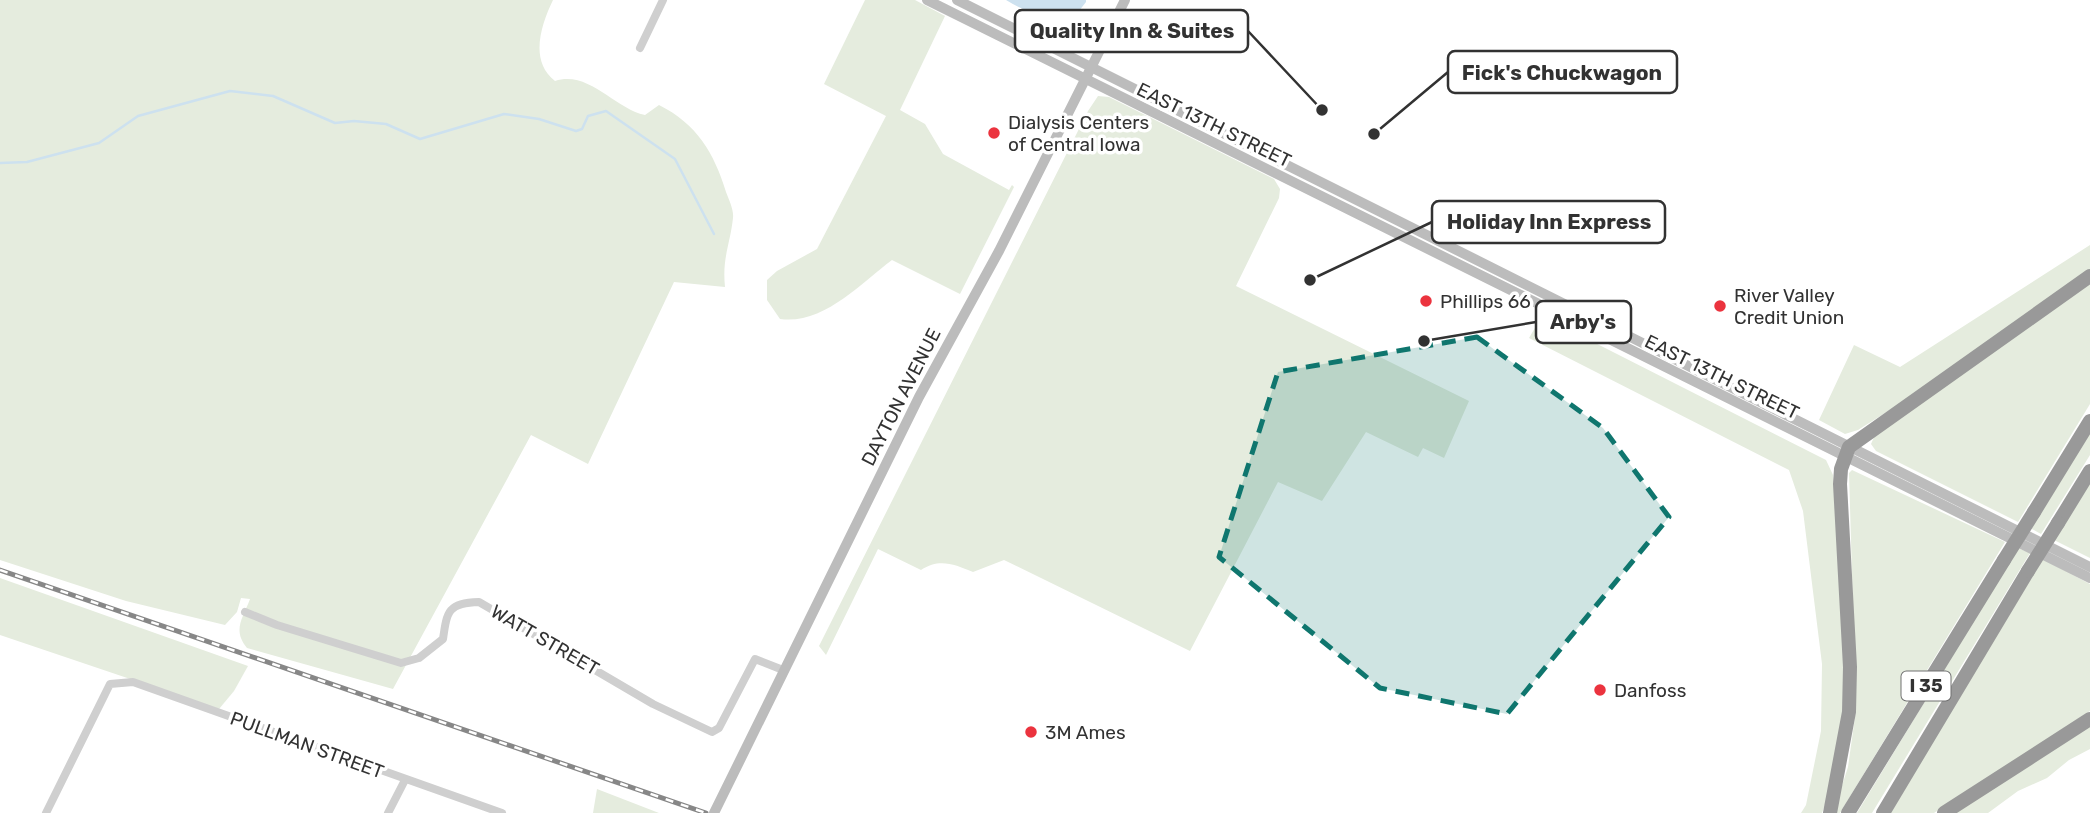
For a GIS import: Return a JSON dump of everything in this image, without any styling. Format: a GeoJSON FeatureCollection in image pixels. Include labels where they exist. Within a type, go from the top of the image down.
{"type":"FeatureCollection","features":[{"type":"Feature","properties":{"kind":"highway"},"geometry":{"type":"LineString","coordinates":[[1830,813],[1849,712],[1850,667],[1840,484],[1847,451],[2090,276]]}},
{"type":"Feature","properties":{"kind":"highway","name":"I 35"},"geometry":{"type":"LineString","coordinates":[[1848,813],[2090,421]]}},
{"type":"Feature","properties":{"kind":"highway","name":"I 35"},"geometry":{"type":"LineString","coordinates":[[1883,813],[2090,471]]}},
{"type":"Feature","properties":{"kind":"highway"},"geometry":{"type":"LineString","coordinates":[[1944,813],[2090,719]]}},
{"type":"Feature","properties":{"kind":"main road","name":"EAST 13TH STREET"},"geometry":{"type":"LineString","coordinates":[[927,0],[1085,80],[2090,567]]}},
{"type":"Feature","properties":{"kind":"main road","name":"EAST 13TH STREET"},"geometry":{"type":"LineString","coordinates":[[957,0],[1847,451],[2090,578]]}},
{"type":"Feature","properties":{"kind":"main road","name":"DAYTON AVENUE"},"geometry":{"type":"LineString","coordinates":[[714,813],[924,387],[999,251],[1125,0]]}},
{"type":"Feature","properties":{"kind":"street"},"geometry":{"type":"LineString","coordinates":[[640,48],[663,0]]}},
{"type":"Feature","properties":{"kind":"street","name":"WATT STREET"},"geometry":{"type":"LineString","coordinates":[[246,612],[276,625],[401,663],[419,658],[443,639],[451,608],[460,603],[479,602],[653,704],[712,732],[719,728],[755,659],[783,670]]}},
{"type":"Feature","properties":{"kind":"street","name":"PULLMAN STREET"},"geometry":{"type":"LineString","coordinates":[[46,813],[110,684],[133,682],[502,813]]}},
{"type":"Feature","properties":{"kind":"street"},"geometry":{"type":"LineString","coordinates":[[388,813],[405,780]]}},
{"type":"Feature","properties":{"kind":"highlighted area"},"geometry":{"type":"Polygon","coordinates":[[[1477,337],[1603,428],[1669,517],[1507,714],[1380,688],[1219,557],[1278,372],[1477,337]]]}},
{"type":"Feature","properties":{"kind":"shaded area"},"geometry":{"type":"Polygon","coordinates":[[[0,0],[553,0],[542,31],[540,53],[547,73],[555,81],[567,79],[591,85],[623,106],[645,115],[659,105],[684,121],[710,152],[733,212],[725,287],[674,282],[588,464],[531,435],[393,689],[247,648],[240,630],[250,599],[241,598],[237,612],[225,625],[126,601],[0,560],[0,0]]]}},
{"type":"Feature","properties":{"kind":"shaded area"},"geometry":{"type":"Polygon","coordinates":[[[865,0],[915,0],[945,16],[900,110],[925,124],[943,154],[1009,190],[1012,185],[1014,187],[960,294],[892,260],[854,291],[826,309],[811,316],[780,319],[767,300],[767,280],[777,271],[817,249],[886,116],[824,84],[865,0]]]}},
{"type":"Feature","properties":{"kind":"shaded area"},"geometry":{"type":"Polygon","coordinates":[[[1098,96],[1109,97],[1274,179],[1280,189],[1279,198],[1236,286],[1469,401],[1444,458],[1423,448],[1418,457],[1366,432],[1322,501],[1278,482],[1190,651],[1004,560],[973,572],[940,563],[921,570],[878,549],[826,655],[819,646],[1088,111],[1098,96]]]}},
{"type":"Feature","properties":{"kind":"shaded area"},"geometry":{"type":"Polygon","coordinates":[[[2090,245],[2090,271],[1928,386],[1858,430],[1845,434],[1819,420],[1854,345],[1900,367],[2090,245]]]}},
{"type":"Feature","properties":{"kind":"shaded area"},"geometry":{"type":"Polygon","coordinates":[[[2090,283],[2090,404],[2018,522],[1876,451],[1871,444],[1875,435],[2090,283]]]}},
{"type":"Feature","properties":{"kind":"shaded area"},"geometry":{"type":"Polygon","coordinates":[[[1546,318],[1826,460],[1833,475],[1844,646],[1840,734],[1834,775],[1822,813],[1801,813],[1806,805],[1821,731],[1822,664],[1803,511],[1789,470],[1529,338],[1539,321],[1546,318]]]}},
{"type":"Feature","properties":{"kind":"shaded area"},"geometry":{"type":"Polygon","coordinates":[[[2090,431],[2090,455],[2041,534],[2030,528],[2090,431]]]}},
{"type":"Feature","properties":{"kind":"shaded area"},"geometry":{"type":"Polygon","coordinates":[[[1852,470],[2005,542],[1840,813],[1833,813],[1848,767],[1856,710],[1849,473],[1852,470]]]}},
{"type":"Feature","properties":{"kind":"shaded area"},"geometry":{"type":"Polygon","coordinates":[[[2090,483],[2090,558],[2054,540],[2090,483]]]}},
{"type":"Feature","properties":{"kind":"shaded area"},"geometry":{"type":"Polygon","coordinates":[[[2018,548],[2030,553],[1872,813],[1857,813],[2018,548]]]}},
{"type":"Feature","properties":{"kind":"shaded area"},"geometry":{"type":"Polygon","coordinates":[[[2043,559],[2090,584],[2090,711],[1934,813],[1889,813],[2043,559]]]}},
{"type":"Feature","properties":{"kind":"shaded area"},"geometry":{"type":"Polygon","coordinates":[[[0,578],[248,666],[234,691],[219,709],[0,635],[0,578]]]}},
{"type":"Feature","properties":{"kind":"shaded area"},"geometry":{"type":"Polygon","coordinates":[[[2090,724],[2090,749],[2069,760],[2047,778],[2018,791],[1988,813],[1949,813],[2090,724]]]}},
{"type":"Feature","properties":{"kind":"shaded area"},"geometry":{"type":"Polygon","coordinates":[[[597,789],[659,813],[593,813],[597,789]]]}},
{"type":"Feature","properties":{"kind":"water"},"geometry":{"type":"Polygon","coordinates":[[[1006,0],[1086,2],[1075,16],[1057,17],[1031,12],[1006,0]]]}},
{"type":"Feature","properties":{"kind":"waterway"},"geometry":{"type":"LineString","coordinates":[[0,163],[27,162],[99,143],[138,116],[230,91],[273,96],[335,123],[354,121],[386,124],[420,139],[504,114],[539,119],[576,131],[582,129],[588,116],[606,111],[675,159],[714,234]]}},
{"type":"Feature","properties":{"kind":"railway"},"geometry":{"type":"LineString","coordinates":[[0,570],[706,813]]}},
{"type":"Feature","properties":{"kind":"place","name":"Quality Inn & Suites"},"geometry":{"type":"Point","coordinates":[1322,110]}},
{"type":"Feature","properties":{"kind":"place","name":"Dialysis Centers of Central Iowa"},"geometry":{"type":"Point","coordinates":[994,133]}},
{"type":"Feature","properties":{"kind":"place","name":"Fick's Chuckwagon"},"geometry":{"type":"Point","coordinates":[1374,134]}},
{"type":"Feature","properties":{"kind":"place","name":"Holiday Inn Express"},"geometry":{"type":"Point","coordinates":[1310,280]}},
{"type":"Feature","properties":{"kind":"place","name":"Phillips 66"},"geometry":{"type":"Point","coordinates":[1426,301]}},
{"type":"Feature","properties":{"kind":"place","name":"River Valley Credit Union"},"geometry":{"type":"Point","coordinates":[1720,306]}},
{"type":"Feature","properties":{"kind":"place","name":"Arby's"},"geometry":{"type":"Point","coordinates":[1424,341]}},
{"type":"Feature","properties":{"kind":"place","name":"Danfoss"},"geometry":{"type":"Point","coordinates":[1600,690]}},
{"type":"Feature","properties":{"kind":"place","name":"3M Ames"},"geometry":{"type":"Point","coordinates":[1031,732]}}]}
